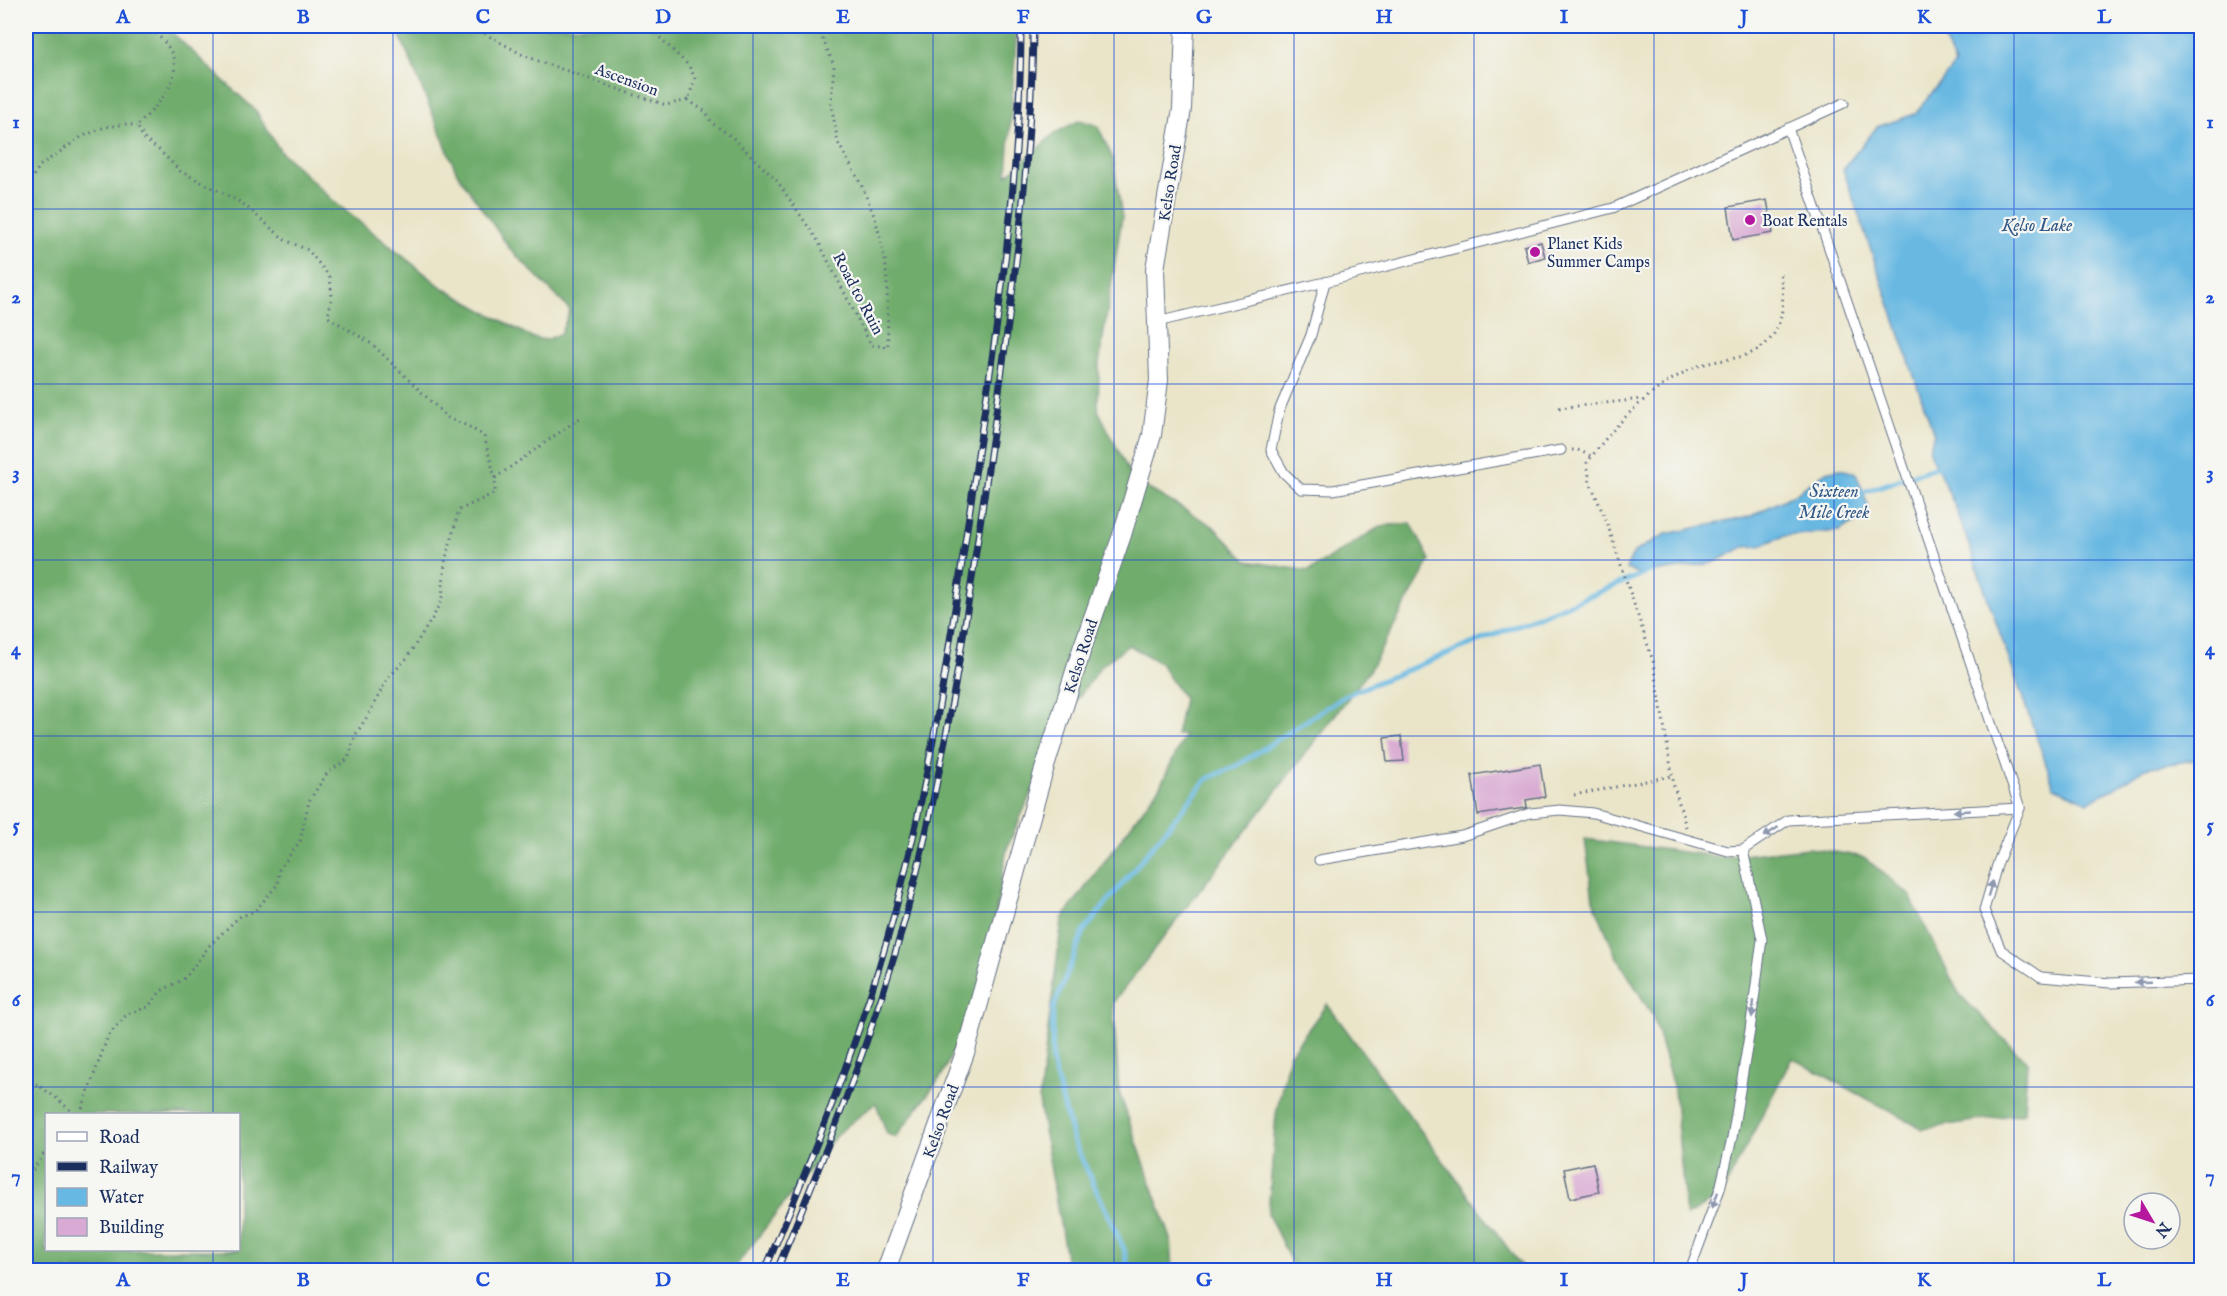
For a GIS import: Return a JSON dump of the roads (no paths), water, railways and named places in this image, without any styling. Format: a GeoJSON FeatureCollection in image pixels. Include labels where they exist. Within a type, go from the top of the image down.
{"type":"FeatureCollection","features":[{"type":"Feature","properties":{"kind":"street","name":"Kelso Road"},"geometry":{"type":"LineString","coordinates":[[886,1270],[966,1050],[1043,773],[1082,649],[1122,535],[1152,435],[1159,380],[1155,269],[1182,109],[1185,26]]}},
{"type":"Feature","properties":{"kind":"lane"},"geometry":{"type":"LineString","coordinates":[[1157,322],[1613,208],[1844,103]]}},
{"type":"Feature","properties":{"kind":"lane"},"geometry":{"type":"LineString","coordinates":[[1788,128],[2020,808],[1998,862],[1984,910],[2001,950],[2041,977],[2110,983],[2202,980]]}},
{"type":"Feature","properties":{"kind":"lane"},"geometry":{"type":"LineString","coordinates":[[1324,282],[1311,335],[1279,411],[1271,450],[1284,473],[1302,489],[1333,490],[1561,450]]}},
{"type":"Feature","properties":{"kind":"lane"},"geometry":{"type":"LineString","coordinates":[[1319,860],[1462,836],[1530,813],[1560,810],[1593,813],[1728,851],[1743,850],[1788,820],[2020,808]]}},
{"type":"Feature","properties":{"kind":"lane"},"geometry":{"type":"LineString","coordinates":[[1690,1270],[1720,1189],[1732,1138],[1762,939],[1743,850]]}},
{"type":"Feature","properties":{"kind":"water","name":"Kelso Lake"},"geometry":{"type":"Polygon","coordinates":[[[1938,26],[2201,26],[2201,757],[2145,768],[2115,788],[2088,802],[2054,787],[1957,511],[1929,450],[1934,434],[1843,169],[1877,127],[1915,114],[1955,64],[1938,26]]]}},
{"type":"Feature","properties":{"kind":"water","name":"Sixteen Mile Creek"},"geometry":{"type":"Polygon","coordinates":[[[1839,469],[1856,473],[1869,508],[1859,520],[1839,531],[1784,536],[1759,546],[1744,547],[1713,563],[1640,574],[1626,569],[1634,552],[1666,534],[1749,517],[1795,494],[1826,472],[1839,469]]]}},
{"type":"Feature","properties":{"kind":"waterway"},"geometry":{"type":"LineString","coordinates":[[1858,494],[1936,467]]}},
{"type":"Feature","properties":{"kind":"waterway"},"geometry":{"type":"LineString","coordinates":[[1128,1270],[1124,1249],[1073,1140],[1052,1062],[1053,1009],[1084,931],[1207,779],[1238,765],[1346,695],[1653,570]]}},
{"type":"Feature","properties":{"kind":"railway"},"geometry":{"type":"LineString","coordinates":[[765,1270],[819,1139],[867,1006],[894,915],[933,741],[953,623],[1002,290],[1017,131],[1021,26]]}},
{"type":"Feature","properties":{"kind":"railway"},"geometry":{"type":"LineString","coordinates":[[777,1270],[830,1139],[879,1006],[906,915],[934,796],[957,676],[1014,281],[1029,128],[1033,26]]}},
{"type":"Feature","properties":{"kind":"place","name":"Boat Rentals"},"geometry":{"type":"Point","coordinates":[1750,220]}},
{"type":"Feature","properties":{"kind":"place","name":"Planet Kids Summer Camps"},"geometry":{"type":"Point","coordinates":[1535,252]}}]}
